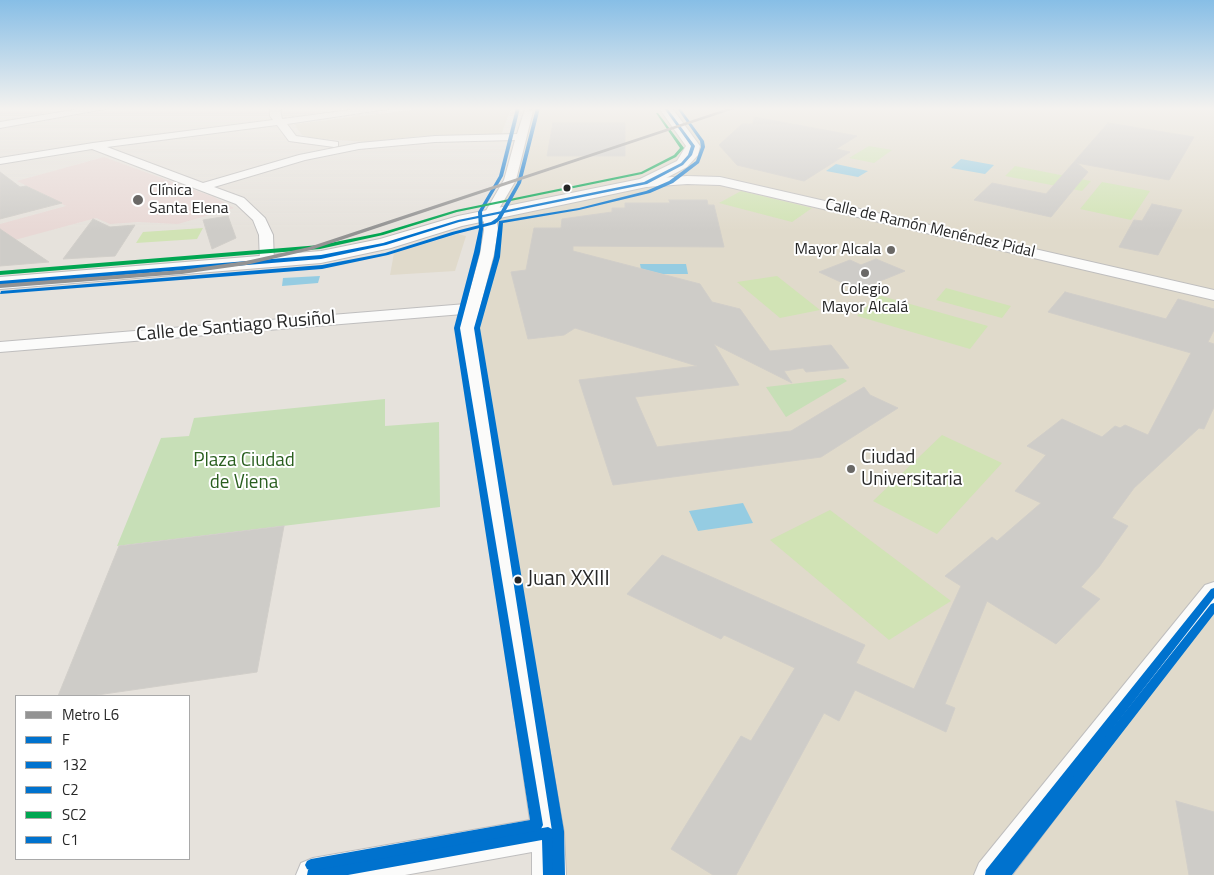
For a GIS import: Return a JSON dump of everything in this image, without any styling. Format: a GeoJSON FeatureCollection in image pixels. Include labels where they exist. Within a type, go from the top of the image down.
{"type":"FeatureCollection","features":[{"type":"Feature","properties":{"kind":"street"},"geometry":{"type":"LineString","coordinates":[[0,161],[75,149]]}},
{"type":"Feature","properties":{"kind":"street"},"geometry":{"type":"LineString","coordinates":[[100,149],[205,186],[240,201],[258,216],[266,235],[267,263]]}},
{"type":"Feature","properties":{"kind":"street"},"geometry":{"type":"LineString","coordinates":[[205,186],[303,157],[345,149]]}},
{"type":"Feature","properties":{"kind":"street"},"geometry":{"type":"LineString","coordinates":[[519,149],[510,180],[490,214],[491,230],[487,254],[467,327],[548,833],[548,875]]}},
{"type":"Feature","properties":{"kind":"street"},"geometry":{"type":"LineString","coordinates":[[0,283],[267,263],[321,257],[384,244],[451,223],[490,214],[577,199],[645,183],[666,174],[682,164],[690,155],[692,149]]}},
{"type":"Feature","properties":{"kind":"street","name":"Calle de Ramón Menéndez Pidal"},"geometry":{"type":"LineString","coordinates":[[645,183],[687,180],[720,181],[1214,295]]}},
{"type":"Feature","properties":{"kind":"street","name":"Calle de Santiago Rusiñol"},"geometry":{"type":"LineString","coordinates":[[0,347],[472,308]]}},
{"type":"Feature","properties":{"kind":"street"},"geometry":{"type":"LineString","coordinates":[[991,875],[1214,591]]}},
{"type":"Feature","properties":{"kind":"street"},"geometry":{"type":"LineString","coordinates":[[313,875],[548,833]]}},
{"type":"Feature","properties":{"kind":"shaded area","name":"Ciudad Universitaria"},"geometry":{"type":"Polygon","coordinates":[[[517,149],[1214,149],[1214,875],[549,875],[467,327],[490,214],[504,192],[517,149]]]}},
{"type":"Feature","properties":{"kind":"shaded area","name":"Clínica Santa Elena"},"geometry":{"type":"Polygon","coordinates":[[[104,157],[214,197],[234,208],[178,224],[138,222],[110,224],[96,218],[0,244],[0,224],[66,206],[17,181],[104,157]]]}},
{"type":"Feature","properties":{"kind":"shaded area"},"geometry":{"type":"Polygon","coordinates":[[[458,234],[466,236],[455,271],[390,275],[394,253],[458,234]]]}},
{"type":"Feature","properties":{"kind":"green space"},"geometry":{"type":"Polygon","coordinates":[[[864,149],[892,150],[874,163],[849,158],[864,149]]]}},
{"type":"Feature","properties":{"kind":"green space"},"geometry":{"type":"Polygon","coordinates":[[[1015,166],[1091,181],[1082,191],[1005,176],[1015,166]]]}},
{"type":"Feature","properties":{"kind":"green space"},"geometry":{"type":"Polygon","coordinates":[[[1102,182],[1150,191],[1131,220],[1080,209],[1102,182]]]}},
{"type":"Feature","properties":{"kind":"green space"},"geometry":{"type":"Polygon","coordinates":[[[741,191],[812,208],[792,222],[719,203],[741,191]]]}},
{"type":"Feature","properties":{"kind":"green space"},"geometry":{"type":"Polygon","coordinates":[[[203,228],[197,239],[136,243],[143,232],[203,228]]]}},
{"type":"Feature","properties":{"kind":"green space"},"geometry":{"type":"Polygon","coordinates":[[[777,276],[820,310],[780,318],[737,282],[777,276]]]}},
{"type":"Feature","properties":{"kind":"green space"},"geometry":{"type":"Polygon","coordinates":[[[946,288],[1011,306],[1002,318],[936,300],[946,288]]]}},
{"type":"Feature","properties":{"kind":"green space"},"geometry":{"type":"Polygon","coordinates":[[[878,295],[988,326],[970,349],[857,316],[878,295]]]}},
{"type":"Feature","properties":{"kind":"green space"},"geometry":{"type":"Polygon","coordinates":[[[843,378],[847,381],[786,417],[766,387],[843,378]]]}},
{"type":"Feature","properties":{"kind":"green space","name":"Plaza Ciudad de Viena"},"geometry":{"type":"Polygon","coordinates":[[[385,399],[385,426],[439,422],[440,507],[117,546],[161,438],[189,436],[194,418],[385,399]]]}},
{"type":"Feature","properties":{"kind":"green space"},"geometry":{"type":"Polygon","coordinates":[[[942,435],[1002,463],[937,534],[873,501],[942,435]]]}},
{"type":"Feature","properties":{"kind":"green space"},"geometry":{"type":"Polygon","coordinates":[[[830,510],[951,601],[889,640],[770,540],[830,510]]]}},
{"type":"Feature","properties":{"kind":"water"},"geometry":{"type":"Polygon","coordinates":[[[961,159],[994,165],[985,174],[951,168],[961,159]]]}},
{"type":"Feature","properties":{"kind":"water"},"geometry":{"type":"Polygon","coordinates":[[[836,164],[868,171],[858,177],[826,171],[836,164]]]}},
{"type":"Feature","properties":{"kind":"water"},"geometry":{"type":"Polygon","coordinates":[[[640,264],[686,264],[688,274],[642,274],[640,264]]]}},
{"type":"Feature","properties":{"kind":"water"},"geometry":{"type":"Polygon","coordinates":[[[320,276],[318,283],[282,286],[283,278],[320,276]]]}},
{"type":"Feature","properties":{"kind":"water"},"geometry":{"type":"Polygon","coordinates":[[[743,503],[753,523],[698,531],[689,511],[743,503]]]}},
{"type":"Feature","properties":{"kind":"building"},"geometry":{"type":"Polygon","coordinates":[[[548,149],[625,149],[625,156],[547,156],[548,149]]]}},
{"type":"Feature","properties":{"kind":"building"},"geometry":{"type":"Polygon","coordinates":[[[722,149],[836,149],[850,152],[804,181],[737,165],[722,149]]]}},
{"type":"Feature","properties":{"kind":"building"},"geometry":{"type":"Polygon","coordinates":[[[1085,149],[1187,149],[1169,180],[1077,163],[1088,172],[1051,217],[974,200],[992,183],[1046,194],[1085,149]]]}},
{"type":"Feature","properties":{"kind":"building"},"geometry":{"type":"Polygon","coordinates":[[[0,172],[20,187],[26,186],[62,203],[0,219],[0,172]]]}},
{"type":"Feature","properties":{"kind":"building"},"geometry":{"type":"Polygon","coordinates":[[[669,200],[707,200],[708,205],[714,205],[724,247],[573,246],[573,251],[700,284],[712,302],[740,309],[770,351],[831,345],[849,368],[806,372],[803,368],[784,371],[792,383],[714,344],[739,385],[635,397],[657,447],[791,431],[864,387],[870,395],[898,408],[821,457],[613,485],[579,380],[697,366],[575,328],[564,335],[528,339],[511,272],[526,270],[534,228],[561,228],[562,219],[612,212],[612,208],[625,208],[625,203],[670,203],[669,200]]]}},
{"type":"Feature","properties":{"kind":"building"},"geometry":{"type":"Polygon","coordinates":[[[1152,204],[1182,210],[1158,255],[1119,247],[1134,220],[1142,221],[1152,204]]]}},
{"type":"Feature","properties":{"kind":"building"},"geometry":{"type":"Polygon","coordinates":[[[228,216],[236,238],[212,249],[203,220],[228,216]]]}},
{"type":"Feature","properties":{"kind":"building"},"geometry":{"type":"Polygon","coordinates":[[[93,219],[110,227],[135,225],[115,256],[63,259],[93,219]]]}},
{"type":"Feature","properties":{"kind":"building"},"geometry":{"type":"Polygon","coordinates":[[[0,229],[49,262],[0,266],[0,229]]]}},
{"type":"Feature","properties":{"kind":"building","name":"Colegio Mayor Alcalá"},"geometry":{"type":"Polygon","coordinates":[[[876,259],[905,271],[858,290],[819,272],[850,260],[861,265],[876,259]]]}},
{"type":"Feature","properties":{"kind":"building"},"geometry":{"type":"Polygon","coordinates":[[[1065,292],[1166,319],[1178,299],[1214,309],[1214,330],[1208,342],[1214,344],[1214,407],[1204,429],[1199,428],[1134,488],[1112,518],[1128,526],[1099,567],[1081,587],[1100,599],[1056,644],[987,601],[945,704],[955,708],[946,732],[855,690],[839,721],[824,713],[736,875],[713,875],[671,849],[741,736],[751,741],[795,668],[724,635],[721,639],[627,594],[662,555],[865,645],[856,663],[914,689],[961,586],[945,576],[992,537],[997,541],[1041,503],[1015,491],[1046,455],[1027,446],[1062,419],[1102,437],[1115,426],[1120,428],[1125,425],[1148,435],[1191,353],[1048,312],[1065,292]]]}},
{"type":"Feature","properties":{"kind":"building"},"geometry":{"type":"Polygon","coordinates":[[[284,526],[257,672],[97,695],[58,695],[119,546],[284,526]]]}},
{"type":"Feature","properties":{"kind":"building"},"geometry":{"type":"Polygon","coordinates":[[[1176,801],[1214,812],[1214,875],[1189,875],[1176,801]]]}},
{"type":"Feature","properties":{"kind":"metro line","name":"L6"},"geometry":{"type":"LineString","coordinates":[[0,286],[182,272],[246,263],[311,248],[611,149]]}},
{"type":"Feature","properties":{"kind":"transit line","name":"C2"},"geometry":{"type":"LineString","coordinates":[[311,865],[537,825],[457,328],[477,252],[481,229],[480,212],[501,176],[508,149]]}},
{"type":"Feature","properties":{"kind":"transit line","name":"C1"},"geometry":{"type":"LineString","coordinates":[[1,293],[322,267],[386,254],[493,223],[499,219],[519,183],[528,149]]}},
{"type":"Feature","properties":{"kind":"transit line","name":"SC2"},"geometry":{"type":"LineString","coordinates":[[0,273],[320,247],[381,234],[456,211],[642,173],[675,156],[681,149]]}},
{"type":"Feature","properties":{"kind":"transit line","name":"F"},"geometry":{"type":"LineString","coordinates":[[0,283],[321,257],[384,244],[458,221],[645,183],[682,164],[690,155],[692,149]]}},
{"type":"Feature","properties":{"kind":"transit line","name":"132"},"geometry":{"type":"LineString","coordinates":[[559,875],[558,831],[477,328],[497,257],[501,222],[579,209],[648,192],[671,182],[698,162],[702,149]]}},
{"type":"Feature","properties":{"kind":"transit line","name":"F"},"geometry":{"type":"LineString","coordinates":[[991,875],[1214,591]]}},
{"type":"Feature","properties":{"kind":"transit line","name":"132"},"geometry":{"type":"LineString","coordinates":[[1004,875],[1214,607]]}},
{"type":"Feature","properties":{"kind":"transit line","name":"F"},"geometry":{"type":"LineString","coordinates":[[313,875],[548,833],[549,875]]}},
{"type":"Feature","properties":{"kind":"place","name":"Clínica Santa Elena"},"geometry":{"type":"Point","coordinates":[138,200]}},
{"type":"Feature","properties":{"kind":"place","name":"Mayor Alcala"},"geometry":{"type":"Point","coordinates":[891,250]}},
{"type":"Feature","properties":{"kind":"place","name":"Colegio Mayor Alcalá"},"geometry":{"type":"Point","coordinates":[865,273]}},
{"type":"Feature","properties":{"kind":"place","name":"Ciudad Universitaria"},"geometry":{"type":"Point","coordinates":[851,469]}},
{"type":"Feature","properties":{"kind":"place","name":"Juan XXIII"},"geometry":{"type":"Point","coordinates":[518,580]}}]}
